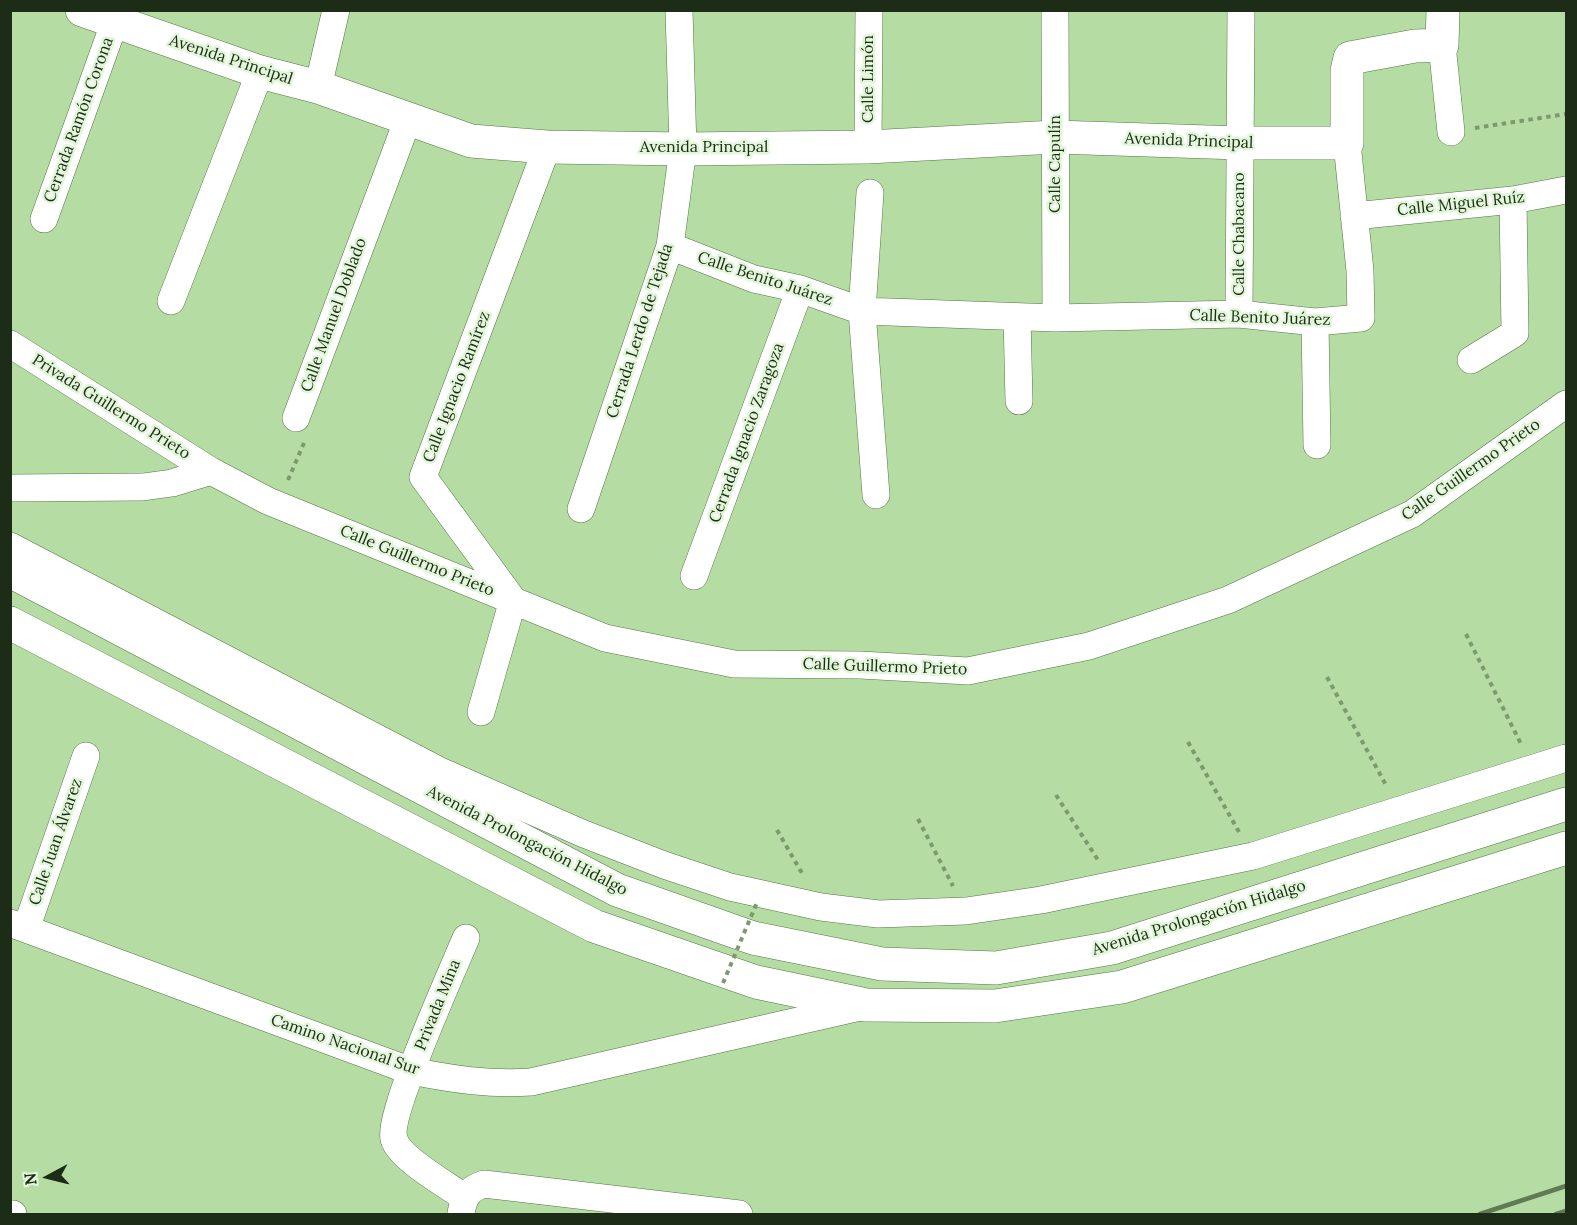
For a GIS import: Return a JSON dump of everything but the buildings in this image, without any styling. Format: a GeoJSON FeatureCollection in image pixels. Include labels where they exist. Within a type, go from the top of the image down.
{"type":"FeatureCollection","features":[{"type":"Feature","properties":{"kind":"main road","name":"Avenida Principal"},"geometry":{"type":"LineString","coordinates":[[82,10],[260,72],[318,87],[471,141],[547,147],[683,149],[868,147],[1055,137],[1240,143],[1347,143]]}},
{"type":"Feature","properties":{"kind":"main road"},"geometry":{"type":"LineString","coordinates":[[1442,45],[1443,10]]}},
{"type":"Feature","properties":{"kind":"main road","name":"Calle Benito Juárez"},"geometry":{"type":"LineString","coordinates":[[1347,143],[1347,71],[1350,58],[1415,46],[1442,45]]}},
{"type":"Feature","properties":{"kind":"main road","name":"Avenida Prolongación Hidalgo"},"geometry":{"type":"LineString","coordinates":[[10,571],[617,890],[753,938],[882,964],[996,968],[1112,948],[1566,804]]}},
{"type":"Feature","properties":{"kind":"main road"},"geometry":{"type":"LineString","coordinates":[[10,623],[594,926],[756,982],[866,1005],[995,1006],[1122,987],[1566,848]]}},
{"type":"Feature","properties":{"kind":"street"},"geometry":{"type":"LineString","coordinates":[[318,87],[336,10]]}},
{"type":"Feature","properties":{"kind":"street","name":"Cerrada Lerdo de Tejada"},"geometry":{"type":"LineString","coordinates":[[580,509],[670,246],[683,149],[679,10]]}},
{"type":"Feature","properties":{"kind":"street","name":"Calle Limón"},"geometry":{"type":"LineString","coordinates":[[868,10],[868,147]]}},
{"type":"Feature","properties":{"kind":"street","name":"Calle Capulín"},"geometry":{"type":"LineString","coordinates":[[1055,10],[1056,318]]}},
{"type":"Feature","properties":{"kind":"street","name":"Calle Chabacano"},"geometry":{"type":"LineString","coordinates":[[1239,314],[1241,10]]}},
{"type":"Feature","properties":{"kind":"street","name":"Cerrada Ramón Corona"},"geometry":{"type":"LineString","coordinates":[[44,219],[115,21]]}},
{"type":"Feature","properties":{"kind":"street"},"geometry":{"type":"LineString","coordinates":[[1442,45],[1451,132]]}},
{"type":"Feature","properties":{"kind":"street"},"geometry":{"type":"LineString","coordinates":[[171,301],[260,72]]}},
{"type":"Feature","properties":{"kind":"street","name":"Calle Manuel Doblado"},"geometry":{"type":"LineString","coordinates":[[296,418],[408,119]]}},
{"type":"Feature","properties":{"kind":"street","name":"Calle Benito Juárez"},"geometry":{"type":"LineString","coordinates":[[670,246],[754,279],[800,290],[862,311],[1056,318],[1239,314],[1315,322],[1361,318],[1360,271],[1347,143]]}},
{"type":"Feature","properties":{"kind":"street","name":"Calle Ignacio Ramírez"},"geometry":{"type":"LineString","coordinates":[[513,600],[423,477],[547,147]]}},
{"type":"Feature","properties":{"kind":"street","name":"Calle Miguel Ruíz"},"geometry":{"type":"LineString","coordinates":[[1354,216],[1512,200],[1566,190]]}},
{"type":"Feature","properties":{"kind":"street"},"geometry":{"type":"LineString","coordinates":[[870,193],[862,311],[876,495]]}},
{"type":"Feature","properties":{"kind":"street"},"geometry":{"type":"LineString","coordinates":[[1471,360],[1515,333],[1512,200]]}},
{"type":"Feature","properties":{"kind":"street","name":"Cerrada Ignacio Zaragoza"},"geometry":{"type":"LineString","coordinates":[[694,576],[800,290]]}},
{"type":"Feature","properties":{"kind":"street"},"geometry":{"type":"LineString","coordinates":[[1017,317],[1019,401]]}},
{"type":"Feature","properties":{"kind":"street"},"geometry":{"type":"LineString","coordinates":[[1315,322],[1317,445]]}},
{"type":"Feature","properties":{"kind":"street","name":"Privada Guillermo Prieto"},"geometry":{"type":"LineString","coordinates":[[10,344],[211,471]]}},
{"type":"Feature","properties":{"kind":"street","name":"Calle Guillermo Prieto"},"geometry":{"type":"LineString","coordinates":[[211,471],[274,504],[605,638],[734,664],[860,665],[968,671],[1089,646],[1228,600],[1412,514],[1566,404]]}},
{"type":"Feature","properties":{"kind":"street"},"geometry":{"type":"LineString","coordinates":[[10,488],[143,487],[172,483],[211,471]]}},
{"type":"Feature","properties":{"kind":"street"},"geometry":{"type":"LineString","coordinates":[[10,546],[438,770],[584,834],[664,865],[730,886],[821,907],[878,914],[966,910],[1041,900],[1253,856],[1399,808],[1566,758]]}},
{"type":"Feature","properties":{"kind":"street"},"geometry":{"type":"LineString","coordinates":[[481,712],[513,600]]}},
{"type":"Feature","properties":{"kind":"street","name":"Calle Juan Álvarez"},"geometry":{"type":"LineString","coordinates":[[18,926],[86,756]]}},
{"type":"Feature","properties":{"kind":"street","name":"Camino Nacional Sur"},"geometry":{"type":"LineString","coordinates":[[18,926],[411,1071],[472,1083],[531,1082],[866,1005]]}},
{"type":"Feature","properties":{"kind":"street","name":"Privada Mina"},"geometry":{"type":"LineString","coordinates":[[462,1206],[400,1151],[393,1138],[394,1124],[411,1071],[466,938]]}},
{"type":"Feature","properties":{"kind":"street"},"geometry":{"type":"LineString","coordinates":[[462,1206],[475,1187],[484,1184],[739,1215]]}},
{"type":"Feature","properties":{"kind":"path"},"geometry":{"type":"LineString","coordinates":[[1451,132],[1566,114]]}},
{"type":"Feature","properties":{"kind":"path"},"geometry":{"type":"LineString","coordinates":[[274,504],[300,458],[309,427],[296,418]]}},
{"type":"Feature","properties":{"kind":"path"},"geometry":{"type":"LineString","coordinates":[[1466,634],[1533,769]]}},
{"type":"Feature","properties":{"kind":"path"},"geometry":{"type":"LineString","coordinates":[[1327,678],[1399,808]]}},
{"type":"Feature","properties":{"kind":"path"},"geometry":{"type":"LineString","coordinates":[[1188,742],[1253,856]]}},
{"type":"Feature","properties":{"kind":"path"},"geometry":{"type":"LineString","coordinates":[[1056,795],[1113,884]]}},
{"type":"Feature","properties":{"kind":"path"},"geometry":{"type":"LineString","coordinates":[[918,819],[966,910]]}},
{"type":"Feature","properties":{"kind":"path"},"geometry":{"type":"LineString","coordinates":[[777,830],[821,907]]}},
{"type":"Feature","properties":{"kind":"path"},"geometry":{"type":"LineString","coordinates":[[723,983],[758,900]]}},
{"type":"Feature","properties":{"kind":"railway"},"geometry":{"type":"LineString","coordinates":[[1480,1214],[1566,1186]]}},
{"type":"Feature","properties":{"kind":"railway"},"geometry":{"type":"LineString","coordinates":[[1556,1214],[1566,1211]]}}]}
